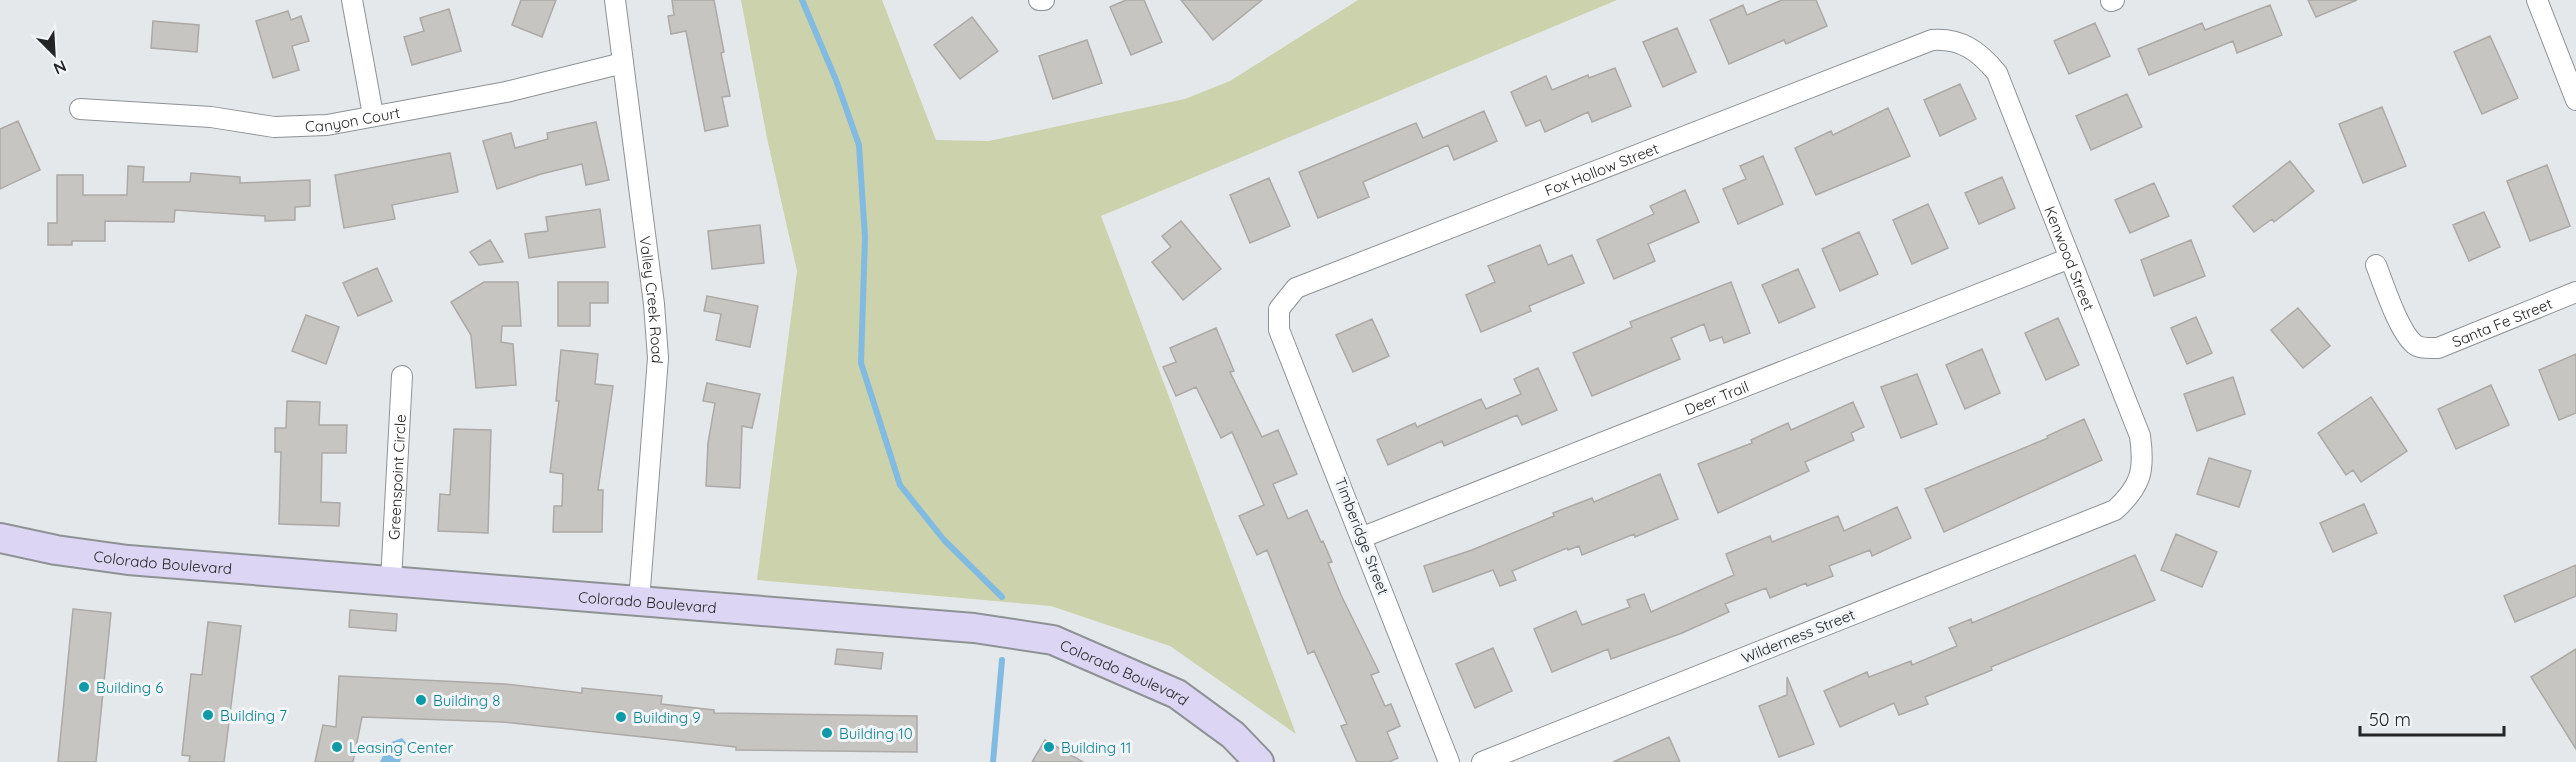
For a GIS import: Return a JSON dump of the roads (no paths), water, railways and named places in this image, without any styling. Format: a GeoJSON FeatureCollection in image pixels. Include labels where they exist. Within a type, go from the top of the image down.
{"type":"FeatureCollection","features":[{"type":"Feature","properties":{"kind":"main road","name":"Colorado Boulevard"},"geometry":{"type":"LineString","coordinates":[[0,538],[56,550],[128,560],[974,628],[1053,640],[1177,694],[1233,735],[1259,762]]}},
{"type":"Feature","properties":{"kind":"street"},"geometry":{"type":"LineString","coordinates":[[352,0],[373,115]]}},
{"type":"Feature","properties":{"kind":"street","name":"Valley Creek Road"},"geometry":{"type":"LineString","coordinates":[[615,0],[654,304],[658,358],[639,601]]}},
{"type":"Feature","properties":{"kind":"street"},"geometry":{"type":"LineString","coordinates":[[1039,0],[1044,0]]}},
{"type":"Feature","properties":{"kind":"street"},"geometry":{"type":"LineString","coordinates":[[2537,0],[2576,100]]}},
{"type":"Feature","properties":{"kind":"street","name":"Kenwood Street"},"geometry":{"type":"LineString","coordinates":[[1932,40],[1949,39],[1966,45],[1984,58],[1997,74],[2140,436],[2142,473],[2129,497],[2115,510]]}},
{"type":"Feature","properties":{"kind":"street","name":"Fox Hollow Street"},"geometry":{"type":"LineString","coordinates":[[1279,309],[1296,288],[1932,40]]}},
{"type":"Feature","properties":{"kind":"street","name":"Canyon Court"},"geometry":{"type":"LineString","coordinates":[[80,109],[211,117],[274,127],[327,125],[506,93],[623,63]]}},
{"type":"Feature","properties":{"kind":"street","name":"Deer Trail"},"geometry":{"type":"LineString","coordinates":[[1363,537],[2070,258]]}},
{"type":"Feature","properties":{"kind":"street","name":"Santa Fe Street"},"geometry":{"type":"LineString","coordinates":[[2376,265],[2404,329],[2415,344],[2424,348],[2438,348],[2576,292]]}},
{"type":"Feature","properties":{"kind":"street","name":"Timberidge Street"},"geometry":{"type":"LineString","coordinates":[[1279,309],[1280,330],[1363,537],[1449,762]]}},
{"type":"Feature","properties":{"kind":"street","name":"Greenspoint Circle"},"geometry":{"type":"LineString","coordinates":[[391,581],[402,376]]}},
{"type":"Feature","properties":{"kind":"street","name":"Wilderness Street"},"geometry":{"type":"LineString","coordinates":[[1482,762],[2115,510]]}},
{"type":"Feature","properties":{"kind":"water"},"geometry":{"type":"Polygon","coordinates":[[[402,738],[407,744],[400,762],[380,762],[389,743],[402,738]]]}},
{"type":"Feature","properties":{"kind":"waterway"},"geometry":{"type":"LineString","coordinates":[[802,0],[836,80],[859,145],[865,237],[861,363],[900,485],[944,540],[1002,597]]}},
{"type":"Feature","properties":{"kind":"waterway"},"geometry":{"type":"LineString","coordinates":[[993,762],[1002,660]]}},
{"type":"Feature","properties":{"kind":"place","name":"Building 6"},"geometry":{"type":"Point","coordinates":[84,687]}},
{"type":"Feature","properties":{"kind":"place","name":"Building 8"},"geometry":{"type":"Point","coordinates":[421,700]}},
{"type":"Feature","properties":{"kind":"place","name":"Building 7"},"geometry":{"type":"Point","coordinates":[208,715]}},
{"type":"Feature","properties":{"kind":"place","name":"Building 9"},"geometry":{"type":"Point","coordinates":[621,717]}},
{"type":"Feature","properties":{"kind":"place","name":"Building 10"},"geometry":{"type":"Point","coordinates":[827,733]}},
{"type":"Feature","properties":{"kind":"place","name":"Leasing Center"},"geometry":{"type":"Point","coordinates":[337,747]}},
{"type":"Feature","properties":{"kind":"place","name":"Building 11"},"geometry":{"type":"Point","coordinates":[1049,747]}}]}
